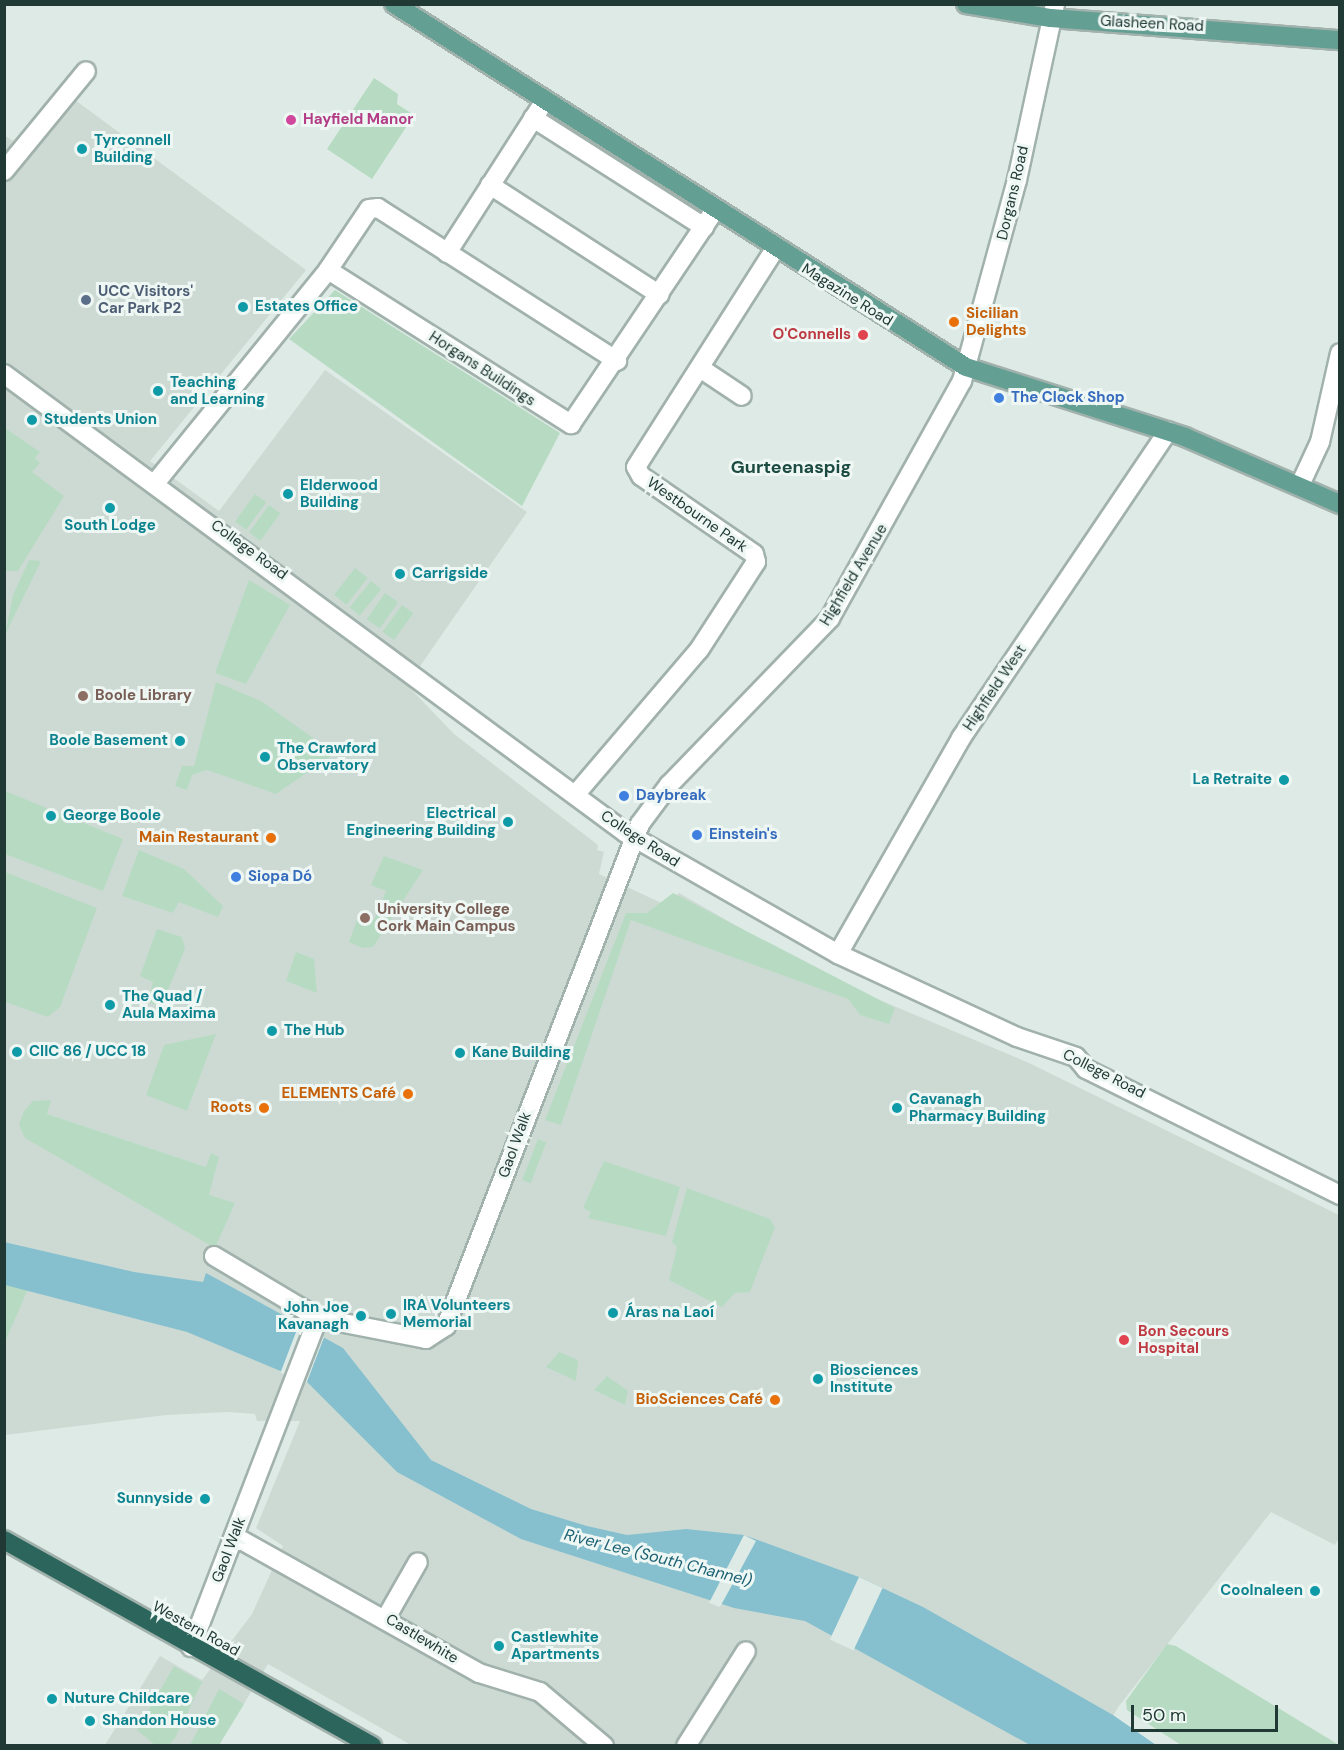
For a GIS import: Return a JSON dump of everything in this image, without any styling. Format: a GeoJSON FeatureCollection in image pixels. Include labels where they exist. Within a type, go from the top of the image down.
{"type":"FeatureCollection","features":[{"type":"Feature","properties":{"kind":"highway","name":"Western Road"},"geometry":{"type":"LineString","coordinates":[[4,1540],[191,1647],[372,1746]]}},
{"type":"Feature","properties":{"kind":"main road","name":"Magazine Road"},"geometry":{"type":"LineString","coordinates":[[394,4],[714,211],[966,367],[1168,431],[1300,485],[1340,504]]}},
{"type":"Feature","properties":{"kind":"main road","name":"Glasheen Road"},"geometry":{"type":"LineString","coordinates":[[966,4],[1340,40]]}},
{"type":"Feature","properties":{"kind":"street","name":"Dorgans Road"},"geometry":{"type":"LineString","coordinates":[[966,367],[1017,182],[1053,11]]}},
{"type":"Feature","properties":{"kind":"street"},"geometry":{"type":"LineString","coordinates":[[4,171],[86,71]]}},
{"type":"Feature","properties":{"kind":"street"},"geometry":{"type":"LineString","coordinates":[[447,253],[544,102]]}},
{"type":"Feature","properties":{"kind":"street"},"geometry":{"type":"LineString","coordinates":[[533,118],[704,227]]}},
{"type":"Feature","properties":{"kind":"street"},"geometry":{"type":"LineString","coordinates":[[490,185],[660,294]]}},
{"type":"Feature","properties":{"kind":"street"},"geometry":{"type":"LineString","coordinates":[[156,482],[328,270],[373,208],[617,361]]}},
{"type":"Feature","properties":{"kind":"street","name":"Horgans Buildings"},"geometry":{"type":"LineString","coordinates":[[328,270],[566,423],[577,421],[714,211]]}},
{"type":"Feature","properties":{"kind":"street","name":"Westbourne Park"},"geometry":{"type":"LineString","coordinates":[[575,795],[699,650],[756,561],[754,554],[637,471],[775,249]]}},
{"type":"Feature","properties":{"kind":"street"},"geometry":{"type":"LineString","coordinates":[[1300,485],[1320,442],[1340,353]]}},
{"type":"Feature","properties":{"kind":"street","name":"Highfield Avenue"},"geometry":{"type":"LineString","coordinates":[[634,838],[669,785],[830,618],[966,367]]}},
{"type":"Feature","properties":{"kind":"street"},"geometry":{"type":"LineString","coordinates":[[700,368],[742,396]]}},
{"type":"Feature","properties":{"kind":"street","name":"College Road"},"geometry":{"type":"LineString","coordinates":[[4,374],[156,482],[634,838],[838,954],[1017,1037],[1076,1057],[1083,1067],[1340,1195]]}},
{"type":"Feature","properties":{"kind":"street","name":"Highfield West"},"geometry":{"type":"LineString","coordinates":[[838,954],[961,738],[1168,431]]}},
{"type":"Feature","properties":{"kind":"street","name":"Gaol Walk"},"geometry":{"type":"LineString","coordinates":[[214,1256],[315,1325],[426,1339],[446,1326],[634,838]]}},
{"type":"Feature","properties":{"kind":"street","name":"Gaol Walk"},"geometry":{"type":"LineString","coordinates":[[191,1647],[315,1325]]}},
{"type":"Feature","properties":{"kind":"street","name":"Castlewhite"},"geometry":{"type":"LineString","coordinates":[[234,1536],[386,1618],[479,1673],[540,1692],[604,1746]]}},
{"type":"Feature","properties":{"kind":"street"},"geometry":{"type":"LineString","coordinates":[[386,1618],[418,1562]]}},
{"type":"Feature","properties":{"kind":"street"},"geometry":{"type":"LineString","coordinates":[[686,1746],[746,1651]]}},
{"type":"Feature","properties":{"kind":"shaded area","name":"University College Cork Main Campus"},"geometry":{"type":"Polygon","coordinates":[[[71,97],[306,270],[150,461],[219,511],[325,370],[527,512],[407,685],[454,734],[598,845],[597,850],[604,852],[599,874],[666,905],[679,893],[830,979],[1029,1063],[1339,1215],[1339,1538],[1335,1545],[1271,1512],[1119,1706],[1095,1745],[411,1745],[268,1664],[219,1745],[105,1745],[160,1656],[202,1680],[252,1614],[283,1546],[256,1528],[300,1421],[257,1421],[255,1414],[228,1412],[166,1415],[5,1435],[4,135],[31,152],[71,97]]]}},
{"type":"Feature","properties":{"kind":"green space"},"geometry":{"type":"Polygon","coordinates":[[[374,78],[398,94],[397,104],[414,115],[372,179],[327,149],[374,78]]]}},
{"type":"Feature","properties":{"kind":"green space"},"geometry":{"type":"Polygon","coordinates":[[[335,290],[560,433],[522,506],[289,339],[335,290]]]}},
{"type":"Feature","properties":{"kind":"green space"},"geometry":{"type":"Polygon","coordinates":[[[5,428],[40,452],[35,458],[40,463],[32,472],[64,496],[18,571],[5,571],[5,428]]]}},
{"type":"Feature","properties":{"kind":"green space"},"geometry":{"type":"Polygon","coordinates":[[[255,494],[266,502],[246,530],[235,522],[255,494]]]}},
{"type":"Feature","properties":{"kind":"green space"},"geometry":{"type":"Polygon","coordinates":[[[269,505],[280,513],[260,541],[249,533],[269,505]]]}},
{"type":"Feature","properties":{"kind":"green space"},"geometry":{"type":"Polygon","coordinates":[[[29,560],[41,561],[5,635],[13,595],[29,560]]]}},
{"type":"Feature","properties":{"kind":"green space"},"geometry":{"type":"Polygon","coordinates":[[[355,568],[368,578],[347,605],[334,595],[355,568]]]}},
{"type":"Feature","properties":{"kind":"green space"},"geometry":{"type":"Polygon","coordinates":[[[249,580],[290,605],[246,684],[215,673],[249,580]]]}},
{"type":"Feature","properties":{"kind":"green space"},"geometry":{"type":"Polygon","coordinates":[[[371,581],[381,589],[360,616],[350,607],[371,581]]]}},
{"type":"Feature","properties":{"kind":"green space"},"geometry":{"type":"Polygon","coordinates":[[[385,593],[398,602],[380,628],[367,619],[385,593]]]}},
{"type":"Feature","properties":{"kind":"green space"},"geometry":{"type":"Polygon","coordinates":[[[402,605],[413,613],[394,640],[383,632],[402,605]]]}},
{"type":"Feature","properties":{"kind":"green space"},"geometry":{"type":"Polygon","coordinates":[[[216,682],[261,701],[330,750],[331,756],[276,794],[207,770],[192,775],[187,790],[175,786],[182,766],[194,766],[216,682]]]}},
{"type":"Feature","properties":{"kind":"green space"},"geometry":{"type":"Polygon","coordinates":[[[5,791],[123,839],[103,891],[5,854],[5,791]]]}},
{"type":"Feature","properties":{"kind":"green space"},"geometry":{"type":"Polygon","coordinates":[[[139,850],[184,869],[223,906],[218,917],[179,902],[173,913],[122,896],[139,850]]]}},
{"type":"Feature","properties":{"kind":"green space"},"geometry":{"type":"Polygon","coordinates":[[[384,856],[423,870],[373,947],[363,948],[349,942],[359,914],[374,920],[386,891],[371,885],[384,856]]]}},
{"type":"Feature","properties":{"kind":"green space"},"geometry":{"type":"Polygon","coordinates":[[[5,872],[97,908],[60,1007],[48,1017],[5,1002],[5,872]]]}},
{"type":"Feature","properties":{"kind":"green space"},"geometry":{"type":"Polygon","coordinates":[[[673,893],[895,1008],[889,1024],[860,1015],[848,999],[631,920],[561,1125],[545,1120],[626,913],[647,913],[673,893]]]}},
{"type":"Feature","properties":{"kind":"green space"},"geometry":{"type":"Polygon","coordinates":[[[157,929],[182,937],[185,949],[161,1007],[148,1002],[153,982],[140,976],[157,929]]]}},
{"type":"Feature","properties":{"kind":"green space"},"geometry":{"type":"Polygon","coordinates":[[[296,952],[314,959],[317,993],[286,981],[296,952]]]}},
{"type":"Feature","properties":{"kind":"green space"},"geometry":{"type":"Polygon","coordinates":[[[216,1034],[187,1111],[146,1095],[164,1045],[216,1034]]]}},
{"type":"Feature","properties":{"kind":"green space"},"geometry":{"type":"Polygon","coordinates":[[[51,1100],[47,1114],[206,1167],[211,1153],[219,1157],[209,1195],[235,1203],[215,1248],[25,1138],[19,1125],[24,1111],[33,1101],[51,1100]]]}},
{"type":"Feature","properties":{"kind":"green space"},"geometry":{"type":"Polygon","coordinates":[[[538,1139],[546,1142],[531,1183],[522,1180],[538,1139]]]}},
{"type":"Feature","properties":{"kind":"green space"},"geometry":{"type":"Polygon","coordinates":[[[604,1161],[680,1187],[666,1236],[588,1218],[591,1212],[583,1208],[604,1161]]]}},
{"type":"Feature","properties":{"kind":"green space"},"geometry":{"type":"Polygon","coordinates":[[[687,1188],[770,1219],[775,1227],[750,1292],[735,1293],[722,1307],[669,1280],[677,1247],[672,1242],[687,1188]]]}},
{"type":"Feature","properties":{"kind":"green space"},"geometry":{"type":"Polygon","coordinates":[[[5,1285],[28,1289],[5,1342],[5,1285]]]}},
{"type":"Feature","properties":{"kind":"green space"},"geometry":{"type":"Polygon","coordinates":[[[559,1352],[578,1360],[576,1381],[546,1367],[559,1352]]]}},
{"type":"Feature","properties":{"kind":"green space"},"geometry":{"type":"Polygon","coordinates":[[[607,1376],[628,1391],[625,1405],[594,1390],[607,1376]]]}},
{"type":"Feature","properties":{"kind":"green space"},"geometry":{"type":"Polygon","coordinates":[[[1167,1644],[1176,1646],[1339,1745],[1181,1745],[1127,1710],[1126,1701],[1167,1644]]]}},
{"type":"Feature","properties":{"kind":"green space"},"geometry":{"type":"Polygon","coordinates":[[[174,1666],[202,1682],[175,1738],[169,1745],[155,1745],[137,1730],[174,1666]]]}},
{"type":"Feature","properties":{"kind":"green space"},"geometry":{"type":"Polygon","coordinates":[[[219,1689],[244,1704],[219,1745],[190,1745],[219,1689]]]}},
{"type":"Feature","properties":{"kind":"water","name":"River Lee (South Channel)"},"geometry":{"type":"Polygon","coordinates":[[[4,1242],[134,1272],[203,1282],[206,1273],[343,1348],[431,1460],[531,1509],[587,1526],[627,1535],[686,1529],[744,1535],[859,1577],[923,1607],[1113,1715],[1156,1745],[1030,1745],[805,1621],[734,1608],[521,1539],[397,1472],[307,1382],[187,1332],[5,1285],[4,1242]]]}},
{"type":"Feature","properties":{"kind":"pier"},"geometry":{"type":"Polygon","coordinates":[[[298,1327],[324,1337],[307,1383],[280,1373],[298,1327]]]}},
{"type":"Feature","properties":{"kind":"pier"},"geometry":{"type":"Polygon","coordinates":[[[744,1535],[756,1541],[720,1607],[709,1603],[744,1535]]]}},
{"type":"Feature","properties":{"kind":"pier"},"geometry":{"type":"Polygon","coordinates":[[[859,1577],[883,1588],[853,1651],[830,1640],[859,1577]]]}},
{"type":"Feature","properties":{"kind":"place","name":"Hayfield Manor"},"geometry":{"type":"Point","coordinates":[291,120]}},
{"type":"Feature","properties":{"kind":"place","name":"Tyrconnell Building"},"geometry":{"type":"Point","coordinates":[82,149]}},
{"type":"Feature","properties":{"kind":"place","name":"UCC Visitors' Car Park P2"},"geometry":{"type":"Point","coordinates":[86,300]}},
{"type":"Feature","properties":{"kind":"place","name":"Estates Office"},"geometry":{"type":"Point","coordinates":[243,307]}},
{"type":"Feature","properties":{"kind":"place","name":"Sicilian Delights"},"geometry":{"type":"Point","coordinates":[954,322]}},
{"type":"Feature","properties":{"kind":"place","name":"O'Connells"},"geometry":{"type":"Point","coordinates":[863,335]}},
{"type":"Feature","properties":{"kind":"place","name":"Teaching and Learning"},"geometry":{"type":"Point","coordinates":[158,391]}},
{"type":"Feature","properties":{"kind":"place","name":"The Clock Shop"},"geometry":{"type":"Point","coordinates":[999,398]}},
{"type":"Feature","properties":{"kind":"place","name":"Students Union"},"geometry":{"type":"Point","coordinates":[32,420]}},
{"type":"Feature","properties":{"kind":"place","name":"Elderwood Building"},"geometry":{"type":"Point","coordinates":[288,494]}},
{"type":"Feature","properties":{"kind":"place","name":"South Lodge"},"geometry":{"type":"Point","coordinates":[110,508]}},
{"type":"Feature","properties":{"kind":"place","name":"Carrigside"},"geometry":{"type":"Point","coordinates":[400,574]}},
{"type":"Feature","properties":{"kind":"place","name":"Boole Library"},"geometry":{"type":"Point","coordinates":[83,696]}},
{"type":"Feature","properties":{"kind":"place","name":"Boole Basement"},"geometry":{"type":"Point","coordinates":[180,741]}},
{"type":"Feature","properties":{"kind":"place","name":"The Crawford Observatory"},"geometry":{"type":"Point","coordinates":[265,757]}},
{"type":"Feature","properties":{"kind":"place","name":"La Retraite"},"geometry":{"type":"Point","coordinates":[1284,780]}},
{"type":"Feature","properties":{"kind":"place","name":"Daybreak"},"geometry":{"type":"Point","coordinates":[624,796]}},
{"type":"Feature","properties":{"kind":"place","name":"George Boole"},"geometry":{"type":"Point","coordinates":[51,816]}},
{"type":"Feature","properties":{"kind":"place","name":"Electrical Engineering Building"},"geometry":{"type":"Point","coordinates":[508,822]}},
{"type":"Feature","properties":{"kind":"place","name":"Einstein's"},"geometry":{"type":"Point","coordinates":[697,835]}},
{"type":"Feature","properties":{"kind":"place","name":"Main Restaurant"},"geometry":{"type":"Point","coordinates":[271,838]}},
{"type":"Feature","properties":{"kind":"place","name":"Siopa Dó"},"geometry":{"type":"Point","coordinates":[236,877]}},
{"type":"Feature","properties":{"kind":"place","name":"University College Cork Main Campus"},"geometry":{"type":"Point","coordinates":[365,918]}},
{"type":"Feature","properties":{"kind":"place","name":"The Quad / Aula Maxima"},"geometry":{"type":"Point","coordinates":[110,1005]}},
{"type":"Feature","properties":{"kind":"place","name":"The Hub"},"geometry":{"type":"Point","coordinates":[272,1031]}},
{"type":"Feature","properties":{"kind":"place","name":"CIIC 86 / UCC 18"},"geometry":{"type":"Point","coordinates":[17,1052]}},
{"type":"Feature","properties":{"kind":"place","name":"Kane Building"},"geometry":{"type":"Point","coordinates":[460,1053]}},
{"type":"Feature","properties":{"kind":"place","name":"ELEMENTS Café"},"geometry":{"type":"Point","coordinates":[408,1094]}},
{"type":"Feature","properties":{"kind":"place","name":"Roots"},"geometry":{"type":"Point","coordinates":[264,1108]}},
{"type":"Feature","properties":{"kind":"place","name":"Cavanagh Pharmacy Building"},"geometry":{"type":"Point","coordinates":[897,1108]}},
{"type":"Feature","properties":{"kind":"place","name":"Áras na Laoí"},"geometry":{"type":"Point","coordinates":[613,1313]}},
{"type":"Feature","properties":{"kind":"place","name":"IRA Volunteers Memorial"},"geometry":{"type":"Point","coordinates":[391,1314]}},
{"type":"Feature","properties":{"kind":"place","name":"John Joe Kavanagh"},"geometry":{"type":"Point","coordinates":[361,1316]}},
{"type":"Feature","properties":{"kind":"place","name":"Bon Secours Hospital"},"geometry":{"type":"Point","coordinates":[1124,1340]}},
{"type":"Feature","properties":{"kind":"place","name":"Biosciences Institute"},"geometry":{"type":"Point","coordinates":[818,1379]}},
{"type":"Feature","properties":{"kind":"place","name":"BioSciences Café"},"geometry":{"type":"Point","coordinates":[775,1400]}},
{"type":"Feature","properties":{"kind":"place","name":"Sunnyside"},"geometry":{"type":"Point","coordinates":[205,1499]}},
{"type":"Feature","properties":{"kind":"place","name":"Coolnaleen"},"geometry":{"type":"Point","coordinates":[1315,1591]}},
{"type":"Feature","properties":{"kind":"place","name":"Castlewhite Apartments"},"geometry":{"type":"Point","coordinates":[499,1646]}},
{"type":"Feature","properties":{"kind":"place","name":"Nuture Childcare"},"geometry":{"type":"Point","coordinates":[52,1699]}},
{"type":"Feature","properties":{"kind":"place","name":"Shandon House"},"geometry":{"type":"Point","coordinates":[90,1721]}},
{"type":"Feature","properties":{"kind":"district","name":"Gurteenaspig"},"geometry":{"type":"Point","coordinates":[791,467]}}]}
